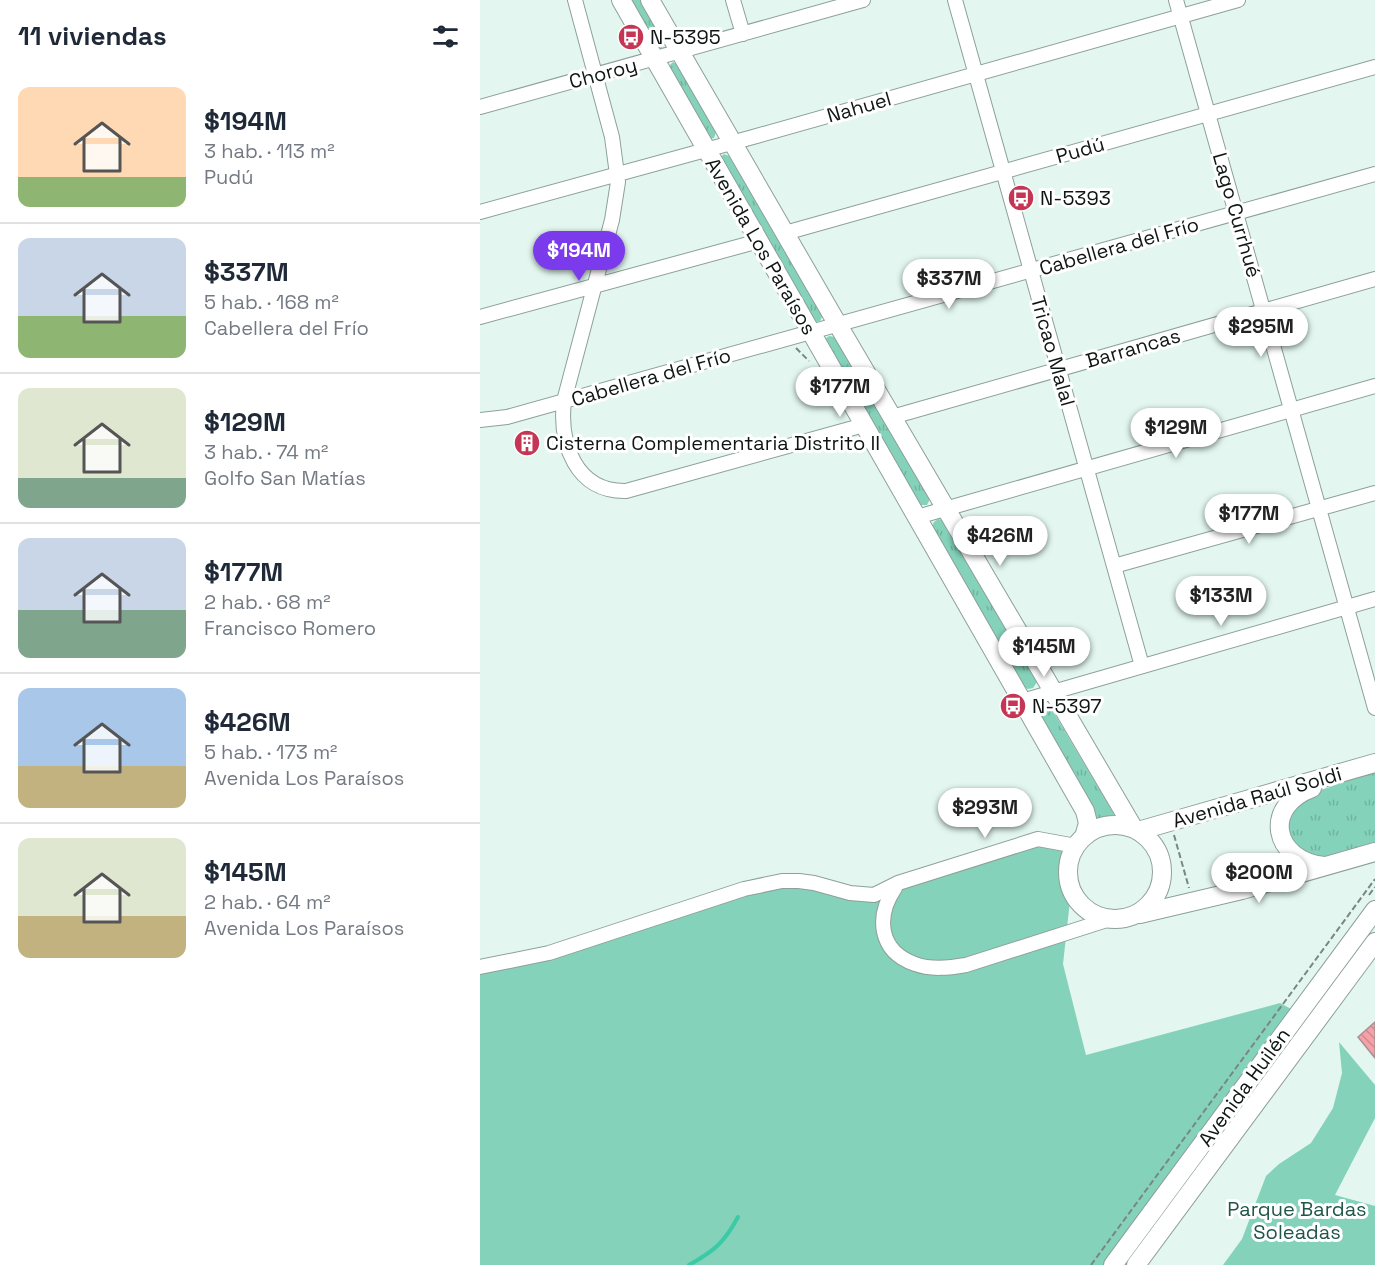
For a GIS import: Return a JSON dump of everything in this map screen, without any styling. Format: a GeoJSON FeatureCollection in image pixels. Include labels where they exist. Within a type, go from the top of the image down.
{"type":"FeatureCollection","features":[{"type":"Feature","properties":{"kind":"main road","name":"Avenida Los Paraísos"},"geometry":{"type":"LineString","coordinates":[[621,0],[1086,814],[1088,827],[1071,857],[1068,871],[1073,893],[1088,910],[1110,919]]}},
{"type":"Feature","properties":{"kind":"main road","name":"Avenida Los Paraísos"},"geometry":{"type":"LineString","coordinates":[[651,0],[1053,692],[1136,830],[1148,838],[1157,850],[1162,863],[1162,877],[1158,891],[1150,903],[1132,916]]}},
{"type":"Feature","properties":{"kind":"main road","name":"Avenida Raúl Soldi"},"geometry":{"type":"LineString","coordinates":[[1136,830],[1375,763]]}},
{"type":"Feature","properties":{"kind":"main road"},"geometry":{"type":"LineString","coordinates":[[1326,866],[1303,862],[1288,851],[1282,837],[1282,818],[1288,805],[1299,794],[1330,782],[1351,770]]}},
{"type":"Feature","properties":{"kind":"main road"},"geometry":{"type":"LineString","coordinates":[[1080,842],[1098,828],[1109,825],[1122,825],[1136,830]]}},
{"type":"Feature","properties":{"kind":"main road"},"geometry":{"type":"LineString","coordinates":[[1110,919],[1242,890],[1375,852]]}},
{"type":"Feature","properties":{"kind":"main road","name":"Avenida Huilén"},"geometry":{"type":"LineString","coordinates":[[1113,1265],[1375,910]]}},
{"type":"Feature","properties":{"kind":"main road","name":"Avenida Huilén"},"geometry":{"type":"LineString","coordinates":[[1136,1265],[1375,942]]}},
{"type":"Feature","properties":{"kind":"street"},"geometry":{"type":"LineString","coordinates":[[575,0],[612,137],[618,173],[616,201],[564,401],[563,418],[570,456],[582,473],[597,486],[615,491],[635,489],[864,425]]}},
{"type":"Feature","properties":{"kind":"street"},"geometry":{"type":"LineString","coordinates":[[733,0],[742,34]]}},
{"type":"Feature","properties":{"kind":"street","name":"Choroy"},"geometry":{"type":"LineString","coordinates":[[480,106],[864,0]]}},
{"type":"Feature","properties":{"kind":"street","name":"Tricao Malal"},"geometry":{"type":"LineString","coordinates":[[955,0],[1142,666]]}},
{"type":"Feature","properties":{"kind":"street","name":"Lago Currhué"},"geometry":{"type":"LineString","coordinates":[[1176,0],[1375,708]]}},
{"type":"Feature","properties":{"kind":"street","name":"Nahuel"},"geometry":{"type":"LineString","coordinates":[[480,212],[1238,0]]}},
{"type":"Feature","properties":{"kind":"street","name":"Pudú"},"geometry":{"type":"LineString","coordinates":[[785,233],[1375,67]]}},
{"type":"Feature","properties":{"kind":"street","name":"Cabellera del Frío"},"geometry":{"type":"LineString","coordinates":[[480,420],[500,419],[1375,174]]}},
{"type":"Feature","properties":{"kind":"street"},"geometry":{"type":"LineString","coordinates":[[480,316],[759,241]]}},
{"type":"Feature","properties":{"kind":"street","name":"Barrancas"},"geometry":{"type":"LineString","coordinates":[[892,417],[1375,279]]}},
{"type":"Feature","properties":{"kind":"street"},"geometry":{"type":"LineString","coordinates":[[917,517],[1375,386]]}},
{"type":"Feature","properties":{"kind":"street"},"geometry":{"type":"LineString","coordinates":[[1114,566],[1375,493]]}},
{"type":"Feature","properties":{"kind":"street"},"geometry":{"type":"LineString","coordinates":[[1022,701],[1375,599]]}},
{"type":"Feature","properties":{"kind":"street"},"geometry":{"type":"LineString","coordinates":[[480,966],[549,953],[744,889],[763,885],[799,881],[850,893],[874,895],[898,884],[1038,839],[1080,842]]}},
{"type":"Feature","properties":{"kind":"street"},"geometry":{"type":"LineString","coordinates":[[898,884],[886,901],[883,913],[882,926],[885,938],[903,959],[915,965],[930,968],[946,969],[966,965],[1110,919]]}},
{"type":"Feature","properties":{"kind":"path"},"geometry":{"type":"LineString","coordinates":[[1173,831],[1191,894]]}},
{"type":"Feature","properties":{"kind":"path"},"geometry":{"type":"LineString","coordinates":[[1091,1265],[1375,879]]}},
{"type":"Feature","properties":{"kind":"green space"},"geometry":{"type":"Polygon","coordinates":[[[631,0],[641,0],[666,45],[661,48],[657,46],[631,0]]]}},
{"type":"Feature","properties":{"kind":"green space"},"geometry":{"type":"Polygon","coordinates":[[[673,62],[678,65],[716,132],[714,138],[710,139],[669,66],[673,62]]]}},
{"type":"Feature","properties":{"kind":"green space"},"geometry":{"type":"Polygon","coordinates":[[[724,154],[729,156],[821,310],[820,321],[815,322],[720,158],[724,154]]]}},
{"type":"Feature","properties":{"kind":"green space"},"geometry":{"type":"Polygon","coordinates":[[[829,336],[835,337],[930,499],[927,505],[920,505],[825,339],[829,336]]]}},
{"type":"Feature","properties":{"kind":"green space"},"geometry":{"type":"Polygon","coordinates":[[[938,519],[943,520],[1037,682],[1033,688],[1023,687],[932,526],[938,519]]]}},
{"type":"Feature","properties":{"kind":"green space"},"geometry":{"type":"Polygon","coordinates":[[[1045,704],[1051,708],[1114,814],[1113,818],[1095,824],[1036,710],[1040,705],[1045,704]]]}},
{"type":"Feature","properties":{"kind":"green space"},"geometry":{"type":"Polygon","coordinates":[[[1375,769],[1375,844],[1319,861],[1297,855],[1284,821],[1311,793],[1330,787],[1345,778],[1375,769]]]}},
{"type":"Feature","properties":{"kind":"green space"},"geometry":{"type":"Polygon","coordinates":[[[1038,839],[1076,846],[1063,964],[1086,1055],[1280,1003],[1293,1010],[1105,1265],[480,1265],[480,967],[782,881],[862,895],[1038,839]]]}},
{"type":"Feature","properties":{"kind":"green space","name":"Parque Bardas Soleadas"},"geometry":{"type":"Polygon","coordinates":[[[1339,1042],[1375,1085],[1375,1118],[1335,1195],[1375,1206],[1375,1265],[1223,1265],[1242,1239],[1266,1176],[1279,1164],[1311,1143],[1333,1108],[1342,1073],[1339,1042]]]}},
{"type":"Feature","properties":{"kind":"building","name":"Cisterna Complementaria Distrito II"},"geometry":{"type":"Polygon","coordinates":[[[527,434],[534,437],[537,444],[534,451],[527,454],[520,451],[517,444],[520,437],[527,434]]]}},
{"type":"Feature","properties":{"kind":"building"},"geometry":{"type":"Polygon","coordinates":[[[1375,1022],[1375,1058],[1358,1037],[1375,1022]]]}},
{"type":"Feature","properties":{"kind":"waterway"},"geometry":{"type":"LineString","coordinates":[[689,1265],[718,1246],[738,1217]]}},
{"type":"Feature","properties":{"kind":"place","name":"N-5395"},"geometry":{"type":"Point","coordinates":[631,37]}},
{"type":"Feature","properties":{"kind":"place","name":"N-5393"},"geometry":{"type":"Point","coordinates":[1021,198]}},
{"type":"Feature","properties":{"kind":"place","name":"Cisterna Complementaria Distrito II"},"geometry":{"type":"Point","coordinates":[527,443]}},
{"type":"Feature","properties":{"kind":"place","name":"N-5397"},"geometry":{"type":"Point","coordinates":[1013,706]}}]}
